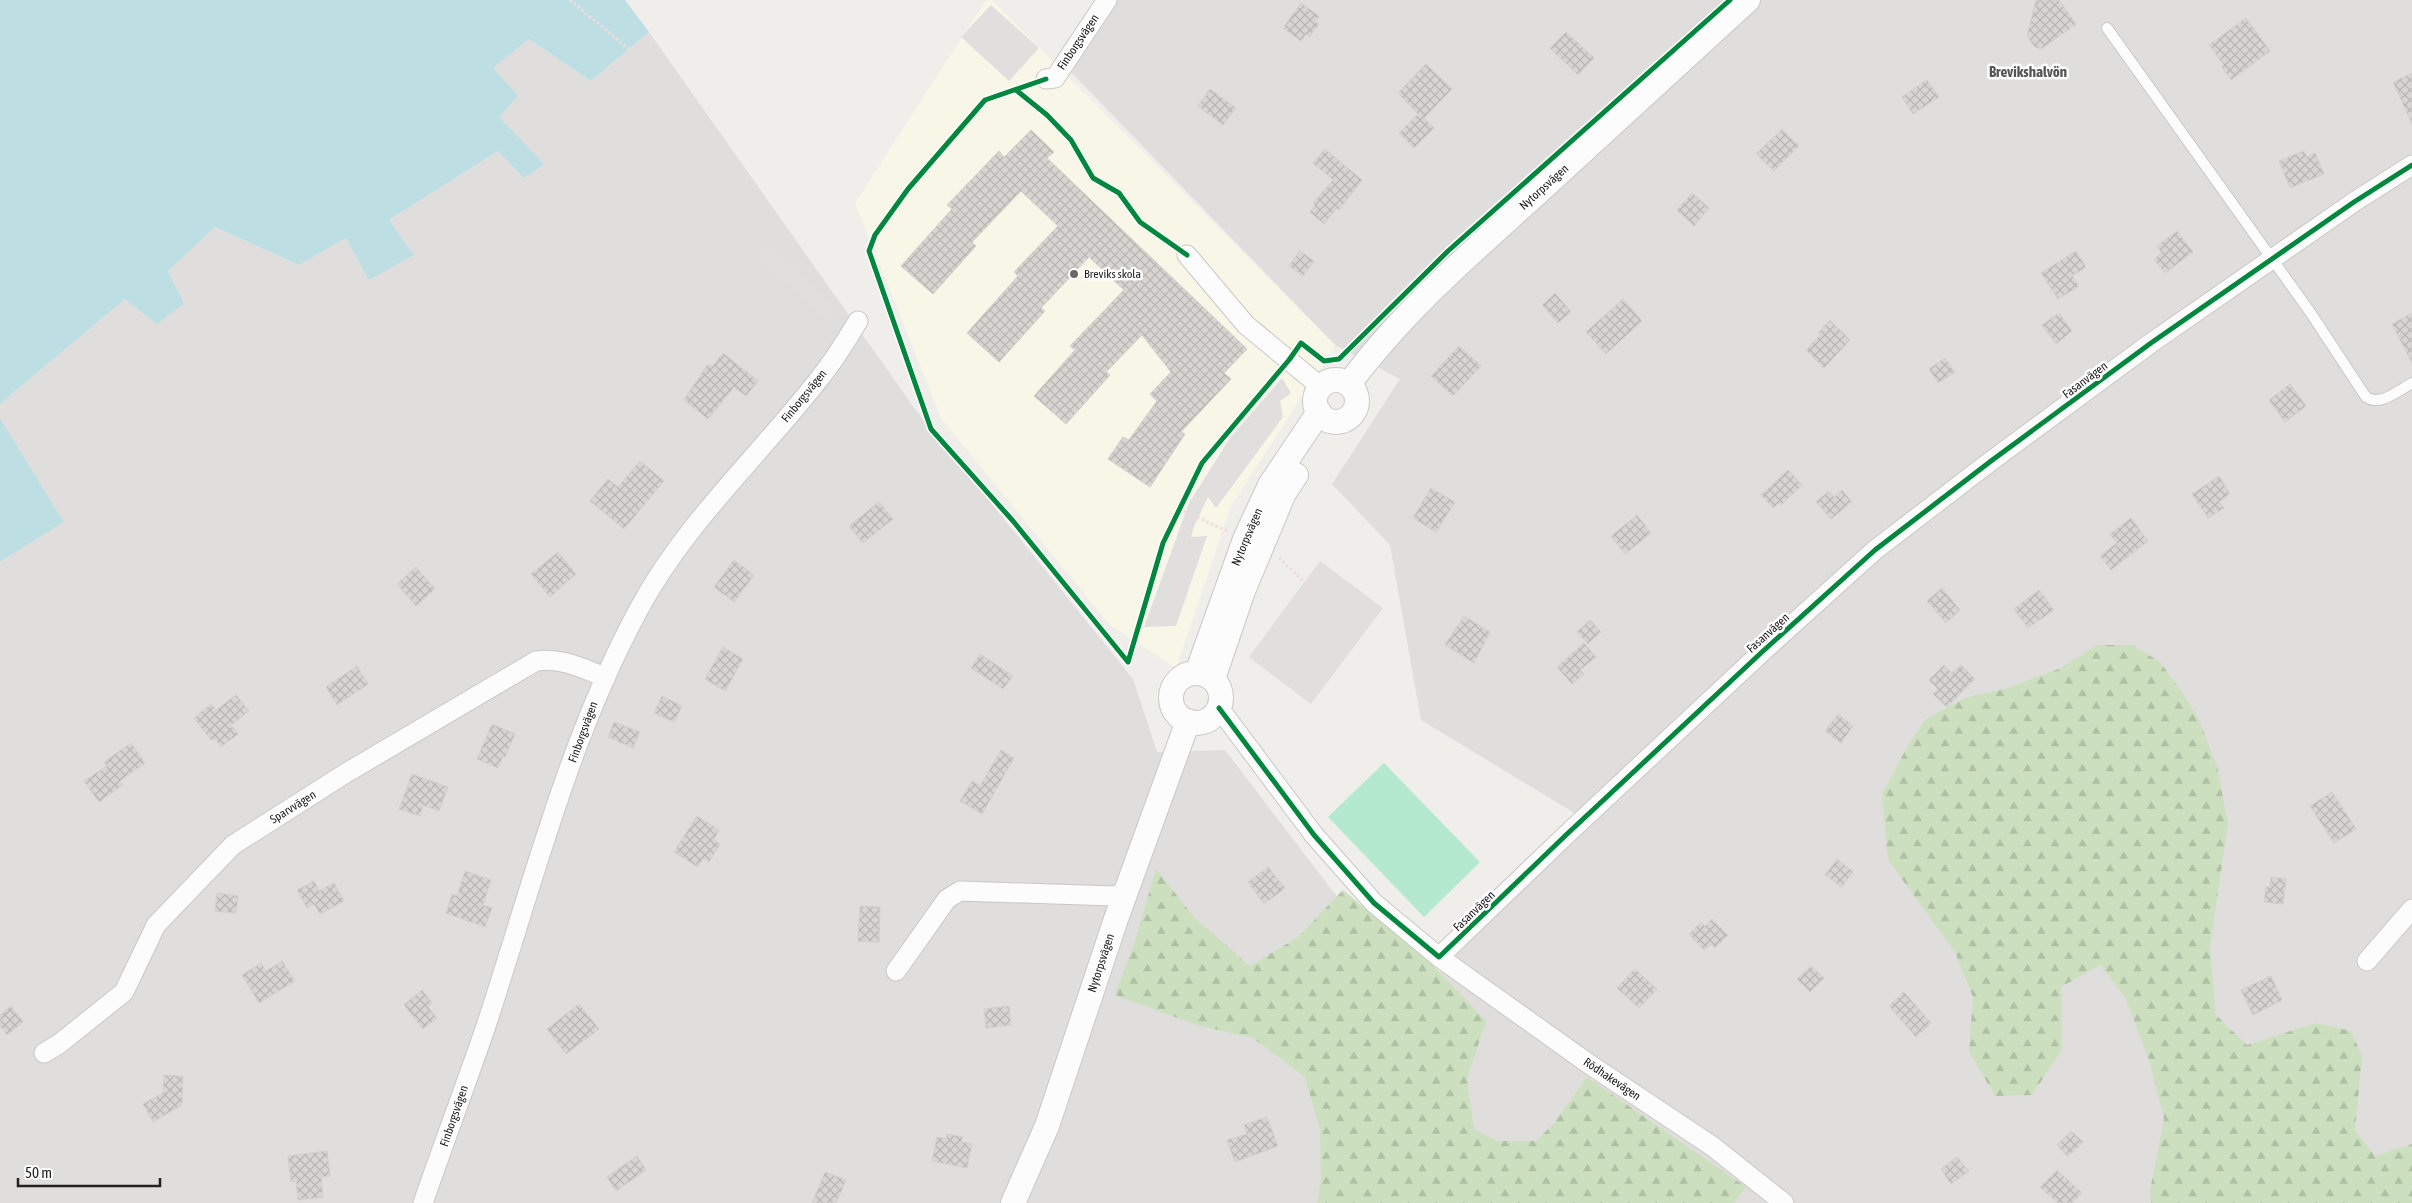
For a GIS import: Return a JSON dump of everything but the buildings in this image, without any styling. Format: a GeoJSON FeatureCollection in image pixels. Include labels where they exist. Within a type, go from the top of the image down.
{"type":"FeatureCollection","features":[{"type":"Feature","properties":{"kind":"street","name":"Finborgsvägen"},"geometry":{"type":"LineString","coordinates":[[1046,79],[1055,78],[1107,0]]}},
{"type":"Feature","properties":{"kind":"street","name":"Nytorpsvägen"},"geometry":{"type":"LineString","coordinates":[[1349,384],[1370,356],[1399,324],[1458,264],[1748,0]]}},
{"type":"Feature","properties":{"kind":"street","name":"Fasanvägen"},"geometry":{"type":"LineString","coordinates":[[1440,957],[1566,835],[1762,652],[1875,550],[1991,461],[2151,343],[2412,165]]}},
{"type":"Feature","properties":{"kind":"street"},"geometry":{"type":"LineString","coordinates":[[1186,255],[1246,325],[1321,387]]}},
{"type":"Feature","properties":{"kind":"street","name":"Finborgsvägen"},"geometry":{"type":"LineString","coordinates":[[423,1203],[485,1028],[547,832],[592,707],[640,607],[660,573],[734,479],[819,379],[858,321]]}},
{"type":"Feature","properties":{"kind":"street"},"geometry":{"type":"LineString","coordinates":[[1332,380],[1349,384],[1356,393],[1356,408],[1346,420],[1325,417],[1316,399],[1321,387],[1332,380]]}},
{"type":"Feature","properties":{"kind":"street","name":"Nytorpsvägen"},"geometry":{"type":"LineString","coordinates":[[1205,676],[1245,538],[1270,485],[1325,417]]}},
{"type":"Feature","properties":{"kind":"street","name":"Sparvvägen"},"geometry":{"type":"LineString","coordinates":[[44,1053],[59,1044],[124,992],[156,925],[233,845],[346,773],[536,661],[549,659],[561,661],[606,678]]}},
{"type":"Feature","properties":{"kind":"street"},"geometry":{"type":"LineString","coordinates":[[1185,675],[1205,676],[1221,695],[1220,708],[1215,715],[1206,721],[1196,723],[1188,721],[1176,713],[1171,697],[1177,681],[1185,675]]}},
{"type":"Feature","properties":{"kind":"street"},"geometry":{"type":"LineString","coordinates":[[1220,708],[1314,835],[1374,903],[1440,957]]}},
{"type":"Feature","properties":{"kind":"street","name":"Nytorpsvägen"},"geometry":{"type":"LineString","coordinates":[[1013,1203],[1047,1126],[1126,892],[1188,721]]}},
{"type":"Feature","properties":{"kind":"street"},"geometry":{"type":"LineString","coordinates":[[896,971],[947,899],[960,891],[1114,896],[1126,892]]}},
{"type":"Feature","properties":{"kind":"street"},"geometry":{"type":"LineString","coordinates":[[2368,962],[2412,909]]}},
{"type":"Feature","properties":{"kind":"street","name":"Rödhakevägen"},"geometry":{"type":"LineString","coordinates":[[1440,957],[1589,1064],[1712,1146],[1784,1203]]}},
{"type":"Feature","properties":{"kind":"lane"},"geometry":{"type":"LineString","coordinates":[[2107,28],[2272,259],[2366,397],[2370,400],[2380,400],[2412,382]]}},
{"type":"Feature","properties":{"kind":"path"},"geometry":{"type":"LineString","coordinates":[[570,0],[630,50]]}},
{"type":"Feature","properties":{"kind":"path"},"geometry":{"type":"LineString","coordinates":[[1175,518],[1183,502]]}},
{"type":"Feature","properties":{"kind":"shaded area","name":"Breviks skola"},"geometry":{"type":"Polygon","coordinates":[[[986,0],[992,0],[1335,345],[1231,506],[1176,668],[1109,624],[941,418],[855,203],[986,0]]]}},
{"type":"Feature","properties":{"kind":"shaded area"},"geometry":{"type":"Polygon","coordinates":[[[1117,0],[2412,0],[2412,1203],[0,1203],[0,562],[64,522],[0,418],[0,404],[125,299],[184,303],[168,271],[215,227],[299,265],[346,238],[369,279],[414,255],[389,220],[498,151],[524,178],[499,116],[492,68],[529,39],[591,81],[649,32],[915,409],[1133,679],[1157,752],[1225,750],[1345,907],[1437,974],[1589,822],[1421,720],[1390,545],[1332,484],[1400,379],[1335,345],[1070,71],[1117,0]]]}},
{"type":"Feature","properties":{"kind":"shaded area"},"geometry":{"type":"Polygon","coordinates":[[[991,5],[1039,48],[1009,81],[961,37],[991,5]]]}},
{"type":"Feature","properties":{"kind":"shaded area"},"geometry":{"type":"Polygon","coordinates":[[[771,247],[834,306],[823,319],[760,259],[771,247]]]}},
{"type":"Feature","properties":{"kind":"shaded area"},"geometry":{"type":"Polygon","coordinates":[[[1282,378],[1291,393],[1280,401],[1283,417],[1216,508],[1208,497],[1195,524],[1191,537],[1207,536],[1176,626],[1144,627],[1189,503],[1230,438],[1282,378]]]}},
{"type":"Feature","properties":{"kind":"shaded area"},"geometry":{"type":"Polygon","coordinates":[[[1320,561],[1383,608],[1311,704],[1249,657],[1320,561]]]}},
{"type":"Feature","properties":{"kind":"green space"},"geometry":{"type":"Polygon","coordinates":[[[2097,645],[2133,645],[2160,662],[2182,692],[2199,720],[2217,766],[2228,824],[2210,946],[2216,1015],[2247,1045],[2316,1023],[2351,1031],[2362,1056],[2355,1130],[2375,1156],[2412,1144],[2412,1203],[2151,1203],[2150,1190],[2164,1119],[2149,1060],[2126,999],[2100,965],[2061,987],[2062,1050],[2032,1095],[1995,1096],[1969,1052],[1973,997],[1955,952],[1888,860],[1882,794],[1910,742],[1926,719],[1965,698],[2005,689],[2061,668],[2097,645]]]}},
{"type":"Feature","properties":{"kind":"green space"},"geometry":{"type":"Polygon","coordinates":[[[1384,763],[1480,862],[1424,917],[1328,817],[1384,763]]]}},
{"type":"Feature","properties":{"kind":"green space"},"geometry":{"type":"Polygon","coordinates":[[[1156,869],[1194,917],[1250,966],[1298,937],[1343,890],[1431,963],[1486,1021],[1467,1079],[1474,1129],[1497,1141],[1536,1141],[1555,1122],[1587,1077],[1746,1187],[1734,1203],[1317,1203],[1321,1180],[1320,1130],[1305,1077],[1253,1038],[1197,1025],[1115,995],[1135,941],[1156,869]]]}},
{"type":"Feature","properties":{"kind":"water"},"geometry":{"type":"Polygon","coordinates":[[[0,0],[625,0],[649,32],[591,81],[529,39],[493,68],[518,96],[499,117],[544,164],[524,178],[498,151],[389,220],[414,255],[369,280],[346,238],[299,265],[215,227],[168,271],[184,303],[157,324],[125,299],[0,404],[0,0]]]}},
{"type":"Feature","properties":{"kind":"water"},"geometry":{"type":"Polygon","coordinates":[[[0,418],[64,522],[0,562],[0,418]]]}},
{"type":"Feature","properties":{"kind":"cycle path"},"geometry":{"type":"LineString","coordinates":[[1128,662],[1163,543],[1202,463],[1289,360],[1301,343],[1324,361],[1339,359],[1448,251],[1730,0]]}},
{"type":"Feature","properties":{"kind":"cycle path"},"geometry":{"type":"LineString","coordinates":[[1046,79],[985,100],[908,189],[875,235],[869,251],[931,429],[1013,521],[1128,662]]}},
{"type":"Feature","properties":{"kind":"cycle path"},"geometry":{"type":"LineString","coordinates":[[1016,90],[1047,115],[1071,140],[1093,178],[1119,193],[1140,222],[1187,255]]}},
{"type":"Feature","properties":{"kind":"cycle path"},"geometry":{"type":"LineString","coordinates":[[1219,708],[1314,835],[1374,903],[1439,957],[1566,835],[1762,652],[1875,550],[1991,461],[2151,343],[2354,202],[2412,165]]}},
{"type":"Feature","properties":{"kind":"place","name":"Breviks skola"},"geometry":{"type":"Point","coordinates":[1074,274]}},
{"type":"Feature","properties":{"kind":"district","name":"Brevikshalvön"},"geometry":{"type":"Point","coordinates":[2028,72]}}]}
